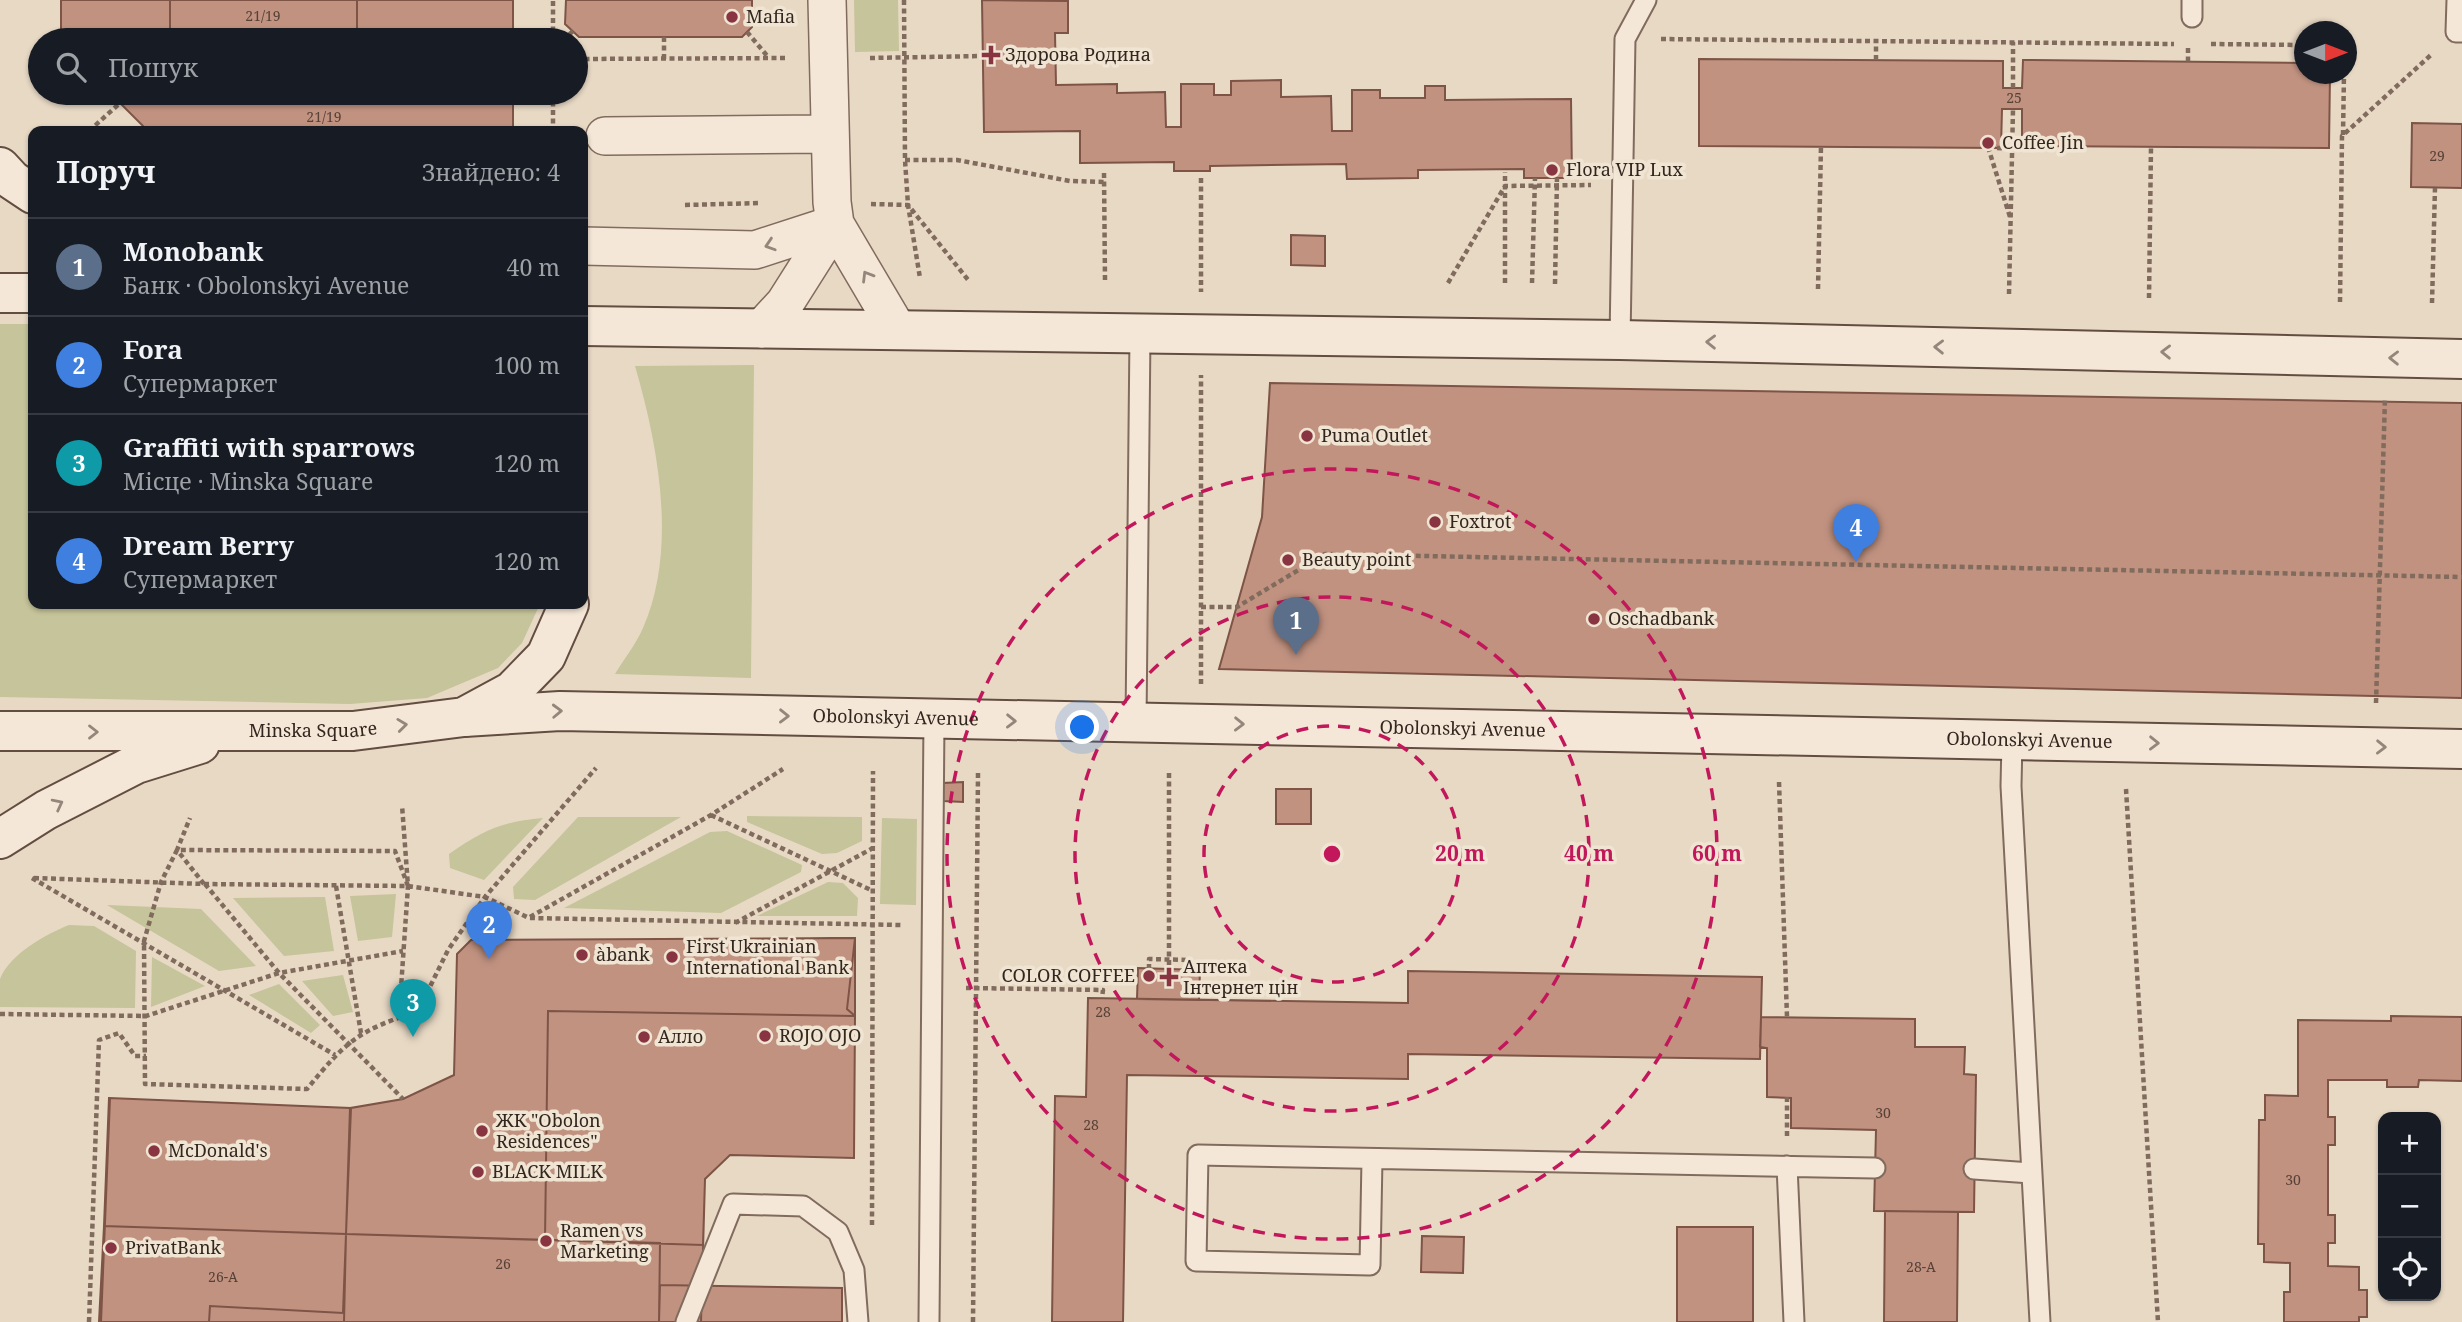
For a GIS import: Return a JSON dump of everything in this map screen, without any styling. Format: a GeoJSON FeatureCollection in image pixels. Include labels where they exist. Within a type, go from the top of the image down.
{"type":"FeatureCollection","features":[{"type":"Feature","properties":{"kind":"main road"},"geometry":{"type":"LineString","coordinates":[[0,167],[12,180],[28,191]]}},
{"type":"Feature","properties":{"kind":"main road"},"geometry":{"type":"LineString","coordinates":[[0,293],[28,293]]}},
{"type":"Feature","properties":{"kind":"main road"},"geometry":{"type":"LineString","coordinates":[[588,326],[1620,340],[2462,359]]}},
{"type":"Feature","properties":{"kind":"main road","name":"Minska Square"},"geometry":{"type":"LineString","coordinates":[[0,731],[353,731],[464,717],[512,691],[546,656],[567,609]]}},
{"type":"Feature","properties":{"kind":"main road","name":"Obolonskyi Avenue"},"geometry":{"type":"LineString","coordinates":[[464,717],[560,711],[2462,749]]}},
{"type":"Feature","properties":{"kind":"main road"},"geometry":{"type":"LineString","coordinates":[[0,839],[46,810],[136,764],[236,733]]}},
{"type":"Feature","properties":{"kind":"street"},"geometry":{"type":"LineString","coordinates":[[827,0],[833,213],[897,329]]}},
{"type":"Feature","properties":{"kind":"street"},"geometry":{"type":"LineString","coordinates":[[605,136],[830,134]]}},
{"type":"Feature","properties":{"kind":"street"},"geometry":{"type":"LineString","coordinates":[[588,246],[755,250],[833,213]]}},
{"type":"Feature","properties":{"kind":"street"},"geometry":{"type":"LineString","coordinates":[[761,329],[785,303],[833,213]]}},
{"type":"Feature","properties":{"kind":"lane"},"geometry":{"type":"LineString","coordinates":[[1620,340],[1625,39],[1646,0]]}},
{"type":"Feature","properties":{"kind":"lane"},"geometry":{"type":"LineString","coordinates":[[2457,0],[2459,32]]}},
{"type":"Feature","properties":{"kind":"lane"},"geometry":{"type":"LineString","coordinates":[[1136,723],[1140,334]]}},
{"type":"Feature","properties":{"kind":"lane"},"geometry":{"type":"LineString","coordinates":[[929,1322],[934,719]]}},
{"type":"Feature","properties":{"kind":"lane"},"geometry":{"type":"LineString","coordinates":[[2012,741],[2011,786],[2040,1322]]}},
{"type":"Feature","properties":{"kind":"lane"},"geometry":{"type":"LineString","coordinates":[[1372,1159],[1370,1265],[1196,1261],[1198,1155],[1875,1168]]}},
{"type":"Feature","properties":{"kind":"lane"},"geometry":{"type":"LineString","coordinates":[[1787,1166],[1794,1322]]}},
{"type":"Feature","properties":{"kind":"lane"},"geometry":{"type":"LineString","coordinates":[[1974,1168],[2031,1173]]}},
{"type":"Feature","properties":{"kind":"lane"},"geometry":{"type":"LineString","coordinates":[[686,1322],[733,1204],[803,1206],[838,1232],[854,1270],[858,1322]]}},
{"type":"Feature","properties":{"kind":"path"},"geometry":{"type":"LineString","coordinates":[[553,0],[553,28]]}},
{"type":"Feature","properties":{"kind":"path"},"geometry":{"type":"LineString","coordinates":[[904,0],[905,160],[908,205],[920,278]]}},
{"type":"Feature","properties":{"kind":"path"},"geometry":{"type":"LineString","coordinates":[[747,32],[769,59]]}},
{"type":"Feature","properties":{"kind":"path"},"geometry":{"type":"LineString","coordinates":[[2343,136],[2459,32]]}},
{"type":"Feature","properties":{"kind":"path"},"geometry":{"type":"LineString","coordinates":[[664,37],[664,59]]}},
{"type":"Feature","properties":{"kind":"path"},"geometry":{"type":"LineString","coordinates":[[1625,39],[2188,44],[2188,62]]}},
{"type":"Feature","properties":{"kind":"path"},"geometry":{"type":"LineString","coordinates":[[1876,60],[1877,41]]}},
{"type":"Feature","properties":{"kind":"path"},"geometry":{"type":"LineString","coordinates":[[2013,88],[2014,42]]}},
{"type":"Feature","properties":{"kind":"path"},"geometry":{"type":"LineString","coordinates":[[2201,44],[2294,45]]}},
{"type":"Feature","properties":{"kind":"path"},"geometry":{"type":"LineString","coordinates":[[904,57],[983,56]]}},
{"type":"Feature","properties":{"kind":"path"},"geometry":{"type":"LineString","coordinates":[[588,60],[797,58]]}},
{"type":"Feature","properties":{"kind":"path"},"geometry":{"type":"LineString","coordinates":[[2340,302],[2344,84]]}},
{"type":"Feature","properties":{"kind":"path"},"geometry":{"type":"LineString","coordinates":[[95,126],[118,105]]}},
{"type":"Feature","properties":{"kind":"path"},"geometry":{"type":"LineString","coordinates":[[553,105],[553,126]]}},
{"type":"Feature","properties":{"kind":"path"},"geometry":{"type":"LineString","coordinates":[[2009,294],[2013,109]]}},
{"type":"Feature","properties":{"kind":"path"},"geometry":{"type":"LineString","coordinates":[[1818,289],[1821,146]]}},
{"type":"Feature","properties":{"kind":"path"},"geometry":{"type":"LineString","coordinates":[[1988,147],[2011,220]]}},
{"type":"Feature","properties":{"kind":"path"},"geometry":{"type":"LineString","coordinates":[[2149,298],[2151,147]]}},
{"type":"Feature","properties":{"kind":"path"},"geometry":{"type":"LineString","coordinates":[[1997,148],[2012,149]]}},
{"type":"Feature","properties":{"kind":"path"},"geometry":{"type":"LineString","coordinates":[[905,160],[957,160],[1070,181],[1104,182]]}},
{"type":"Feature","properties":{"kind":"path"},"geometry":{"type":"LineString","coordinates":[[1505,172],[1505,283]]}},
{"type":"Feature","properties":{"kind":"path"},"geometry":{"type":"LineString","coordinates":[[1104,173],[1105,280]]}},
{"type":"Feature","properties":{"kind":"path"},"geometry":{"type":"LineString","coordinates":[[1200,178],[1200,723]]}},
{"type":"Feature","properties":{"kind":"path"},"geometry":{"type":"LineString","coordinates":[[1532,284],[1535,178]]}},
{"type":"Feature","properties":{"kind":"path"},"geometry":{"type":"LineString","coordinates":[[1555,284],[1557,178]]}},
{"type":"Feature","properties":{"kind":"path"},"geometry":{"type":"LineString","coordinates":[[1505,187],[1556,186]]}},
{"type":"Feature","properties":{"kind":"path"},"geometry":{"type":"LineString","coordinates":[[1448,282],[1505,187]]}},
{"type":"Feature","properties":{"kind":"path"},"geometry":{"type":"LineString","coordinates":[[2432,303],[2435,188]]}},
{"type":"Feature","properties":{"kind":"path"},"geometry":{"type":"LineString","coordinates":[[677,205],[833,213],[908,205]]}},
{"type":"Feature","properties":{"kind":"path"},"geometry":{"type":"LineString","coordinates":[[908,205],[969,281]]}},
{"type":"Feature","properties":{"kind":"path"},"geometry":{"type":"LineString","coordinates":[[2376,704],[2385,402]]}},
{"type":"Feature","properties":{"kind":"path"},"geometry":{"type":"LineString","coordinates":[[1200,607],[1237,607],[1325,554],[2462,577]]}},
{"type":"Feature","properties":{"kind":"path"},"geometry":{"type":"LineString","coordinates":[[190,818],[161,882],[144,941],[145,1084],[307,1089],[347,1042],[360,1033],[418,1011],[448,950],[485,897],[596,768]]}},
{"type":"Feature","properties":{"kind":"path"},"geometry":{"type":"LineString","coordinates":[[529,918],[711,815],[783,769]]}},
{"type":"Feature","properties":{"kind":"path"},"geometry":{"type":"LineString","coordinates":[[872,1226],[873,771]]}},
{"type":"Feature","properties":{"kind":"path"},"geometry":{"type":"LineString","coordinates":[[972,1322],[978,773]]}},
{"type":"Feature","properties":{"kind":"path"},"geometry":{"type":"LineString","coordinates":[[1169,773],[1169,969]]}},
{"type":"Feature","properties":{"kind":"path"},"geometry":{"type":"LineString","coordinates":[[1779,782],[1787,1017]]}},
{"type":"Feature","properties":{"kind":"path"},"geometry":{"type":"LineString","coordinates":[[2126,789],[2158,1322]]}},
{"type":"Feature","properties":{"kind":"path"},"geometry":{"type":"LineString","coordinates":[[399,1017],[408,886],[402,805]]}},
{"type":"Feature","properties":{"kind":"path"},"geometry":{"type":"LineString","coordinates":[[711,815],[873,891]]}},
{"type":"Feature","properties":{"kind":"path"},"geometry":{"type":"LineString","coordinates":[[734,923],[873,848]]}},
{"type":"Feature","properties":{"kind":"path"},"geometry":{"type":"LineString","coordinates":[[177,850],[395,851],[408,886]]}},
{"type":"Feature","properties":{"kind":"path"},"geometry":{"type":"LineString","coordinates":[[177,850],[279,973],[403,1099]]}},
{"type":"Feature","properties":{"kind":"path"},"geometry":{"type":"LineString","coordinates":[[335,1055],[32,878],[204,884],[408,886],[485,897],[529,918],[932,926]]}},
{"type":"Feature","properties":{"kind":"path"},"geometry":{"type":"LineString","coordinates":[[336,886],[360,1033]]}},
{"type":"Feature","properties":{"kind":"path"},"geometry":{"type":"LineString","coordinates":[[0,1014],[146,1016],[279,973],[403,951]]}},
{"type":"Feature","properties":{"kind":"path"},"geometry":{"type":"LineString","coordinates":[[1149,969],[1149,959],[1169,959],[1189,960],[1188,970]]}},
{"type":"Feature","properties":{"kind":"path"},"geometry":{"type":"LineString","coordinates":[[966,988],[1103,990],[1102,998]]}},
{"type":"Feature","properties":{"kind":"path"},"geometry":{"type":"LineString","coordinates":[[89,1322],[99,1040],[119,1033],[135,1056],[146,1056]]}},
{"type":"Feature","properties":{"kind":"green space"},"geometry":{"type":"Polygon","coordinates":[[[854,0],[898,0],[899,51],[855,52],[854,0]]]}},
{"type":"Feature","properties":{"kind":"green space"},"geometry":{"type":"Polygon","coordinates":[[[0,324],[28,324],[28,609],[538,609],[522,643],[498,668],[427,698],[350,704],[0,697],[0,324]]]}},
{"type":"Feature","properties":{"kind":"green space"},"geometry":{"type":"Polygon","coordinates":[[[754,365],[751,678],[615,674],[643,628],[654,597],[660,565],[661,497],[657,463],[635,366],[754,365]]]}},
{"type":"Feature","properties":{"kind":"green space"},"geometry":{"type":"Polygon","coordinates":[[[747,816],[862,817],[862,841],[837,853],[822,854],[747,822],[747,816]]]}},
{"type":"Feature","properties":{"kind":"green space"},"geometry":{"type":"Polygon","coordinates":[[[578,817],[681,817],[535,900],[514,899],[513,887],[578,817]]]}},
{"type":"Feature","properties":{"kind":"green space"},"geometry":{"type":"Polygon","coordinates":[[[543,818],[484,880],[450,868],[449,854],[483,833],[515,822],[543,818]]]}},
{"type":"Feature","properties":{"kind":"green space"},"geometry":{"type":"Polygon","coordinates":[[[882,818],[917,819],[916,905],[880,904],[882,818]]]}},
{"type":"Feature","properties":{"kind":"green space"},"geometry":{"type":"Polygon","coordinates":[[[727,831],[802,865],[801,872],[721,913],[564,908],[710,832],[727,831]]]}},
{"type":"Feature","properties":{"kind":"green space"},"geometry":{"type":"Polygon","coordinates":[[[828,882],[843,883],[858,898],[857,916],[757,916],[828,882]]]}},
{"type":"Feature","properties":{"kind":"green space"},"geometry":{"type":"Polygon","coordinates":[[[396,894],[392,937],[358,941],[350,896],[396,894]]]}},
{"type":"Feature","properties":{"kind":"green space"},"geometry":{"type":"Polygon","coordinates":[[[325,897],[334,951],[284,956],[233,898],[325,897]]]}},
{"type":"Feature","properties":{"kind":"green space"},"geometry":{"type":"Polygon","coordinates":[[[107,905],[201,909],[256,966],[219,971],[107,905]]]}},
{"type":"Feature","properties":{"kind":"green space"},"geometry":{"type":"Polygon","coordinates":[[[69,925],[94,926],[136,951],[135,1008],[0,1007],[0,979],[12,961],[40,939],[69,925]]]}},
{"type":"Feature","properties":{"kind":"green space"},"geometry":{"type":"Polygon","coordinates":[[[152,957],[205,986],[151,1007],[152,957]]]}},
{"type":"Feature","properties":{"kind":"green space"},"geometry":{"type":"Polygon","coordinates":[[[343,975],[353,1012],[333,1016],[302,981],[343,975]]]}},
{"type":"Feature","properties":{"kind":"green space"},"geometry":{"type":"Polygon","coordinates":[[[279,984],[320,1025],[311,1033],[249,995],[279,984]]]}},
{"type":"Feature","properties":{"kind":"building"},"geometry":{"type":"Polygon","coordinates":[[[61,0],[513,0],[513,28],[61,28],[61,0]]]}},
{"type":"Feature","properties":{"kind":"building"},"geometry":{"type":"Polygon","coordinates":[[[61,0],[513,0],[513,28],[61,28],[61,0]]]}},
{"type":"Feature","properties":{"kind":"building"},"geometry":{"type":"Polygon","coordinates":[[[170,0],[357,0],[357,28],[170,28],[170,0]]]}},
{"type":"Feature","properties":{"kind":"building"},"geometry":{"type":"Polygon","coordinates":[[[566,0],[752,0],[752,27],[742,37],[588,37],[588,28],[569,28],[565,24],[566,0]]]}},
{"type":"Feature","properties":{"kind":"building"},"geometry":{"type":"Polygon","coordinates":[[[982,0],[1068,1],[1068,33],[1055,33],[1056,85],[1117,84],[1117,93],[1165,92],[1166,127],[1181,127],[1181,84],[1214,84],[1214,95],[1231,95],[1231,81],[1281,80],[1281,97],[1331,96],[1332,131],[1352,131],[1352,90],[1380,90],[1380,98],[1425,98],[1425,86],[1445,86],[1445,100],[1571,99],[1572,178],[1524,178],[1524,169],[1418,170],[1418,178],[1347,179],[1346,164],[1210,166],[1210,171],[1174,171],[1174,162],[1080,163],[1080,131],[984,132],[982,0]]]}},
{"type":"Feature","properties":{"kind":"building"},"geometry":{"type":"Polygon","coordinates":[[[1699,59],[2003,61],[2003,88],[2022,88],[2023,60],[2294,63],[2294,84],[2330,84],[2329,148],[2022,146],[2022,109],[2002,109],[2001,148],[1699,146],[1699,59]]]}},
{"type":"Feature","properties":{"kind":"building"},"geometry":{"type":"Polygon","coordinates":[[[122,105],[513,105],[513,126],[143,126],[122,105]]]}},
{"type":"Feature","properties":{"kind":"building"},"geometry":{"type":"Polygon","coordinates":[[[122,105],[513,105],[513,126],[143,126],[122,105]]]}},
{"type":"Feature","properties":{"kind":"building"},"geometry":{"type":"Polygon","coordinates":[[[2412,123],[2462,124],[2462,188],[2411,187],[2412,123]]]}},
{"type":"Feature","properties":{"kind":"building"},"geometry":{"type":"Polygon","coordinates":[[[1291,235],[1325,236],[1325,266],[1291,265],[1291,235]]]}},
{"type":"Feature","properties":{"kind":"building"},"geometry":{"type":"Polygon","coordinates":[[[1270,383],[2462,403],[2462,698],[1219,669],[1262,517],[1270,383]]]}},
{"type":"Feature","properties":{"kind":"building"},"geometry":{"type":"Polygon","coordinates":[[[963,782],[963,802],[943,801],[943,783],[963,782]]]}},
{"type":"Feature","properties":{"kind":"building"},"geometry":{"type":"Polygon","coordinates":[[[1276,789],[1311,789],[1311,824],[1276,824],[1276,789]]]}},
{"type":"Feature","properties":{"kind":"building"},"geometry":{"type":"Polygon","coordinates":[[[855,938],[855,1016],[548,1011],[545,1240],[346,1234],[351,1108],[403,1099],[454,1075],[457,954],[471,940],[855,938]]]}},
{"type":"Feature","properties":{"kind":"building","name":"ЖК \"Obolon Residences\""},"geometry":{"type":"Polygon","coordinates":[[[855,938],[847,1009],[855,1016],[854,1158],[730,1155],[705,1179],[701,1322],[101,1322],[110,1098],[350,1108],[403,1099],[454,1075],[457,954],[471,940],[855,938]]]}},
{"type":"Feature","properties":{"kind":"building"},"geometry":{"type":"Polygon","coordinates":[[[1138,968],[1200,970],[1199,1000],[1137,999],[1138,968]]]}},
{"type":"Feature","properties":{"kind":"building"},"geometry":{"type":"Polygon","coordinates":[[[1408,971],[1762,977],[1760,1059],[1408,1054],[1408,1079],[1127,1075],[1123,1322],[1052,1322],[1055,1096],[1086,1097],[1088,998],[1408,1003],[1408,971]]]}},
{"type":"Feature","properties":{"kind":"building"},"geometry":{"type":"Polygon","coordinates":[[[548,1011],[855,1016],[854,1158],[730,1155],[705,1179],[703,1245],[545,1240],[548,1011]]]}},
{"type":"Feature","properties":{"kind":"building"},"geometry":{"type":"Polygon","coordinates":[[[2391,1016],[2462,1017],[2462,1081],[2419,1080],[2418,1087],[2387,1087],[2387,1080],[2328,1080],[2328,1117],[2335,1117],[2335,1145],[2328,1145],[2328,1215],[2335,1215],[2335,1243],[2328,1243],[2328,1266],[2359,1267],[2359,1290],[2367,1290],[2367,1317],[2359,1317],[2359,1322],[2284,1322],[2284,1292],[2290,1292],[2290,1263],[2264,1262],[2264,1244],[2258,1244],[2259,1120],[2265,1120],[2265,1095],[2298,1096],[2298,1020],[2391,1021],[2391,1016]]]}},
{"type":"Feature","properties":{"kind":"building"},"geometry":{"type":"Polygon","coordinates":[[[1761,1017],[1915,1019],[1915,1047],[1965,1047],[1964,1074],[1976,1075],[1974,1212],[1874,1211],[1876,1130],[1791,1128],[1791,1098],[1767,1097],[1767,1048],[1760,1047],[1761,1017]]]}},
{"type":"Feature","properties":{"kind":"building"},"geometry":{"type":"Polygon","coordinates":[[[109,1098],[350,1108],[346,1234],[104,1226],[109,1098]]]}},
{"type":"Feature","properties":{"kind":"building"},"geometry":{"type":"Polygon","coordinates":[[[1885,1211],[1958,1212],[1957,1322],[1884,1322],[1885,1211]]]}},
{"type":"Feature","properties":{"kind":"building"},"geometry":{"type":"Polygon","coordinates":[[[104,1226],[346,1234],[343,1313],[210,1306],[209,1322],[99,1322],[104,1226]]]}},
{"type":"Feature","properties":{"kind":"building"},"geometry":{"type":"Polygon","coordinates":[[[1677,1227],[1753,1227],[1753,1322],[1677,1322],[1677,1227]]]}},
{"type":"Feature","properties":{"kind":"building"},"geometry":{"type":"Polygon","coordinates":[[[346,1234],[660,1243],[659,1322],[344,1322],[346,1234]]]}},
{"type":"Feature","properties":{"kind":"building"},"geometry":{"type":"Polygon","coordinates":[[[1422,1236],[1464,1237],[1463,1273],[1421,1272],[1422,1236]]]}},
{"type":"Feature","properties":{"kind":"building"},"geometry":{"type":"Polygon","coordinates":[[[660,1285],[842,1288],[842,1322],[659,1322],[660,1285]]]}},
{"type":"Feature","properties":{"kind":"place","name":"Mafia"},"geometry":{"type":"Point","coordinates":[732,17]}},
{"type":"Feature","properties":{"kind":"place","name":"Здорова Родина"},"geometry":{"type":"Point","coordinates":[991,55]}},
{"type":"Feature","properties":{"kind":"place","name":"Coffee Jin"},"geometry":{"type":"Point","coordinates":[1988,143]}},
{"type":"Feature","properties":{"kind":"place","name":"Flora VIP Lux"},"geometry":{"type":"Point","coordinates":[1552,170]}},
{"type":"Feature","properties":{"kind":"place","name":"Puma Outlet"},"geometry":{"type":"Point","coordinates":[1307,436]}},
{"type":"Feature","properties":{"kind":"place","name":"Foxtrot"},"geometry":{"type":"Point","coordinates":[1435,522]}},
{"type":"Feature","properties":{"kind":"place","name":"Beauty point"},"geometry":{"type":"Point","coordinates":[1288,560]}},
{"type":"Feature","properties":{"kind":"place","name":"Dream Berry"},"geometry":{"type":"Point","coordinates":[1856,562]}},
{"type":"Feature","properties":{"kind":"place","name":"Oschadbank"},"geometry":{"type":"Point","coordinates":[1594,619]}},
{"type":"Feature","properties":{"kind":"place","name":"Monobank"},"geometry":{"type":"Point","coordinates":[1296,655]}},
{"type":"Feature","properties":{"kind":"place","name":"àbank"},"geometry":{"type":"Point","coordinates":[582,955]}},
{"type":"Feature","properties":{"kind":"place","name":"First Ukrainian International Bank"},"geometry":{"type":"Point","coordinates":[672,957]}},
{"type":"Feature","properties":{"kind":"place","name":"Fora"},"geometry":{"type":"Point","coordinates":[489,959]}},
{"type":"Feature","properties":{"kind":"place","name":"COLOR COFFEE"},"geometry":{"type":"Point","coordinates":[1149,976]}},
{"type":"Feature","properties":{"kind":"place","name":"Аптека Інтернет цін"},"geometry":{"type":"Point","coordinates":[1169,977]}},
{"type":"Feature","properties":{"kind":"place","name":"ROJO OJO"},"geometry":{"type":"Point","coordinates":[765,1036]}},
{"type":"Feature","properties":{"kind":"place","name":"Graffiti with sparrows"},"geometry":{"type":"Point","coordinates":[413,1037]}},
{"type":"Feature","properties":{"kind":"place","name":"Алло"},"geometry":{"type":"Point","coordinates":[644,1037]}},
{"type":"Feature","properties":{"kind":"place","name":"ЖК \"Obolon Residences\""},"geometry":{"type":"Point","coordinates":[482,1131]}},
{"type":"Feature","properties":{"kind":"place","name":"McDonald's"},"geometry":{"type":"Point","coordinates":[154,1151]}},
{"type":"Feature","properties":{"kind":"place","name":"BLACK MILK"},"geometry":{"type":"Point","coordinates":[478,1172]}},
{"type":"Feature","properties":{"kind":"place","name":"Ramen vs Marketing"},"geometry":{"type":"Point","coordinates":[546,1241]}},
{"type":"Feature","properties":{"kind":"place","name":"PrivatBank"},"geometry":{"type":"Point","coordinates":[111,1248]}}]}
